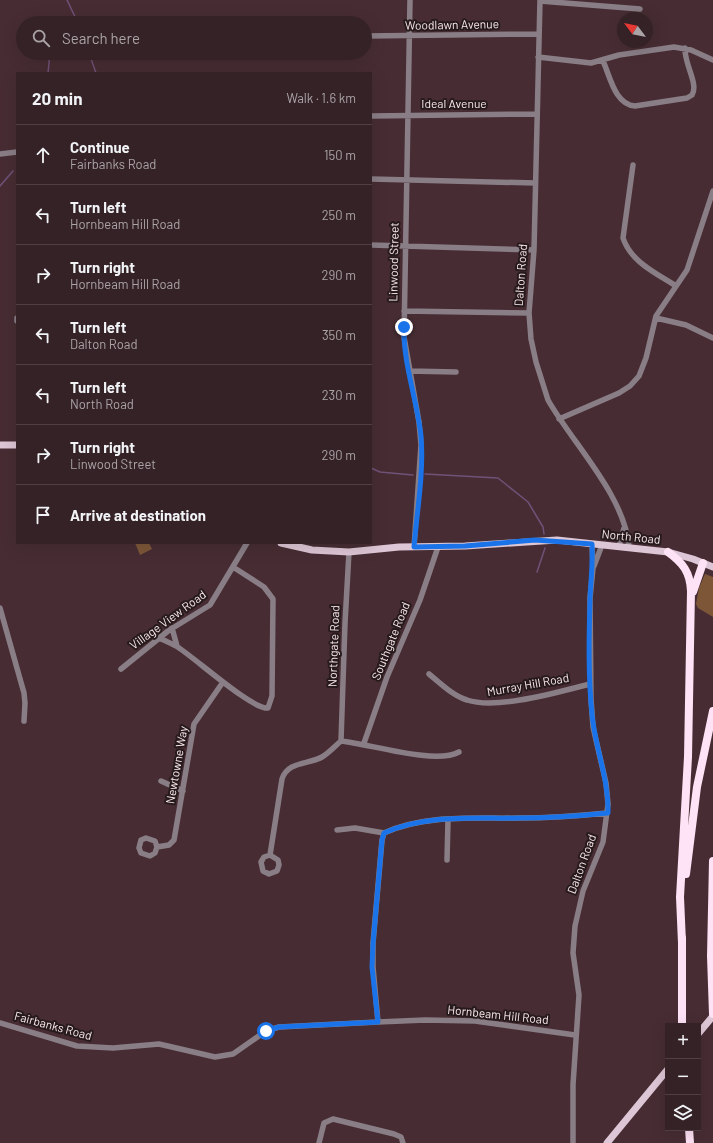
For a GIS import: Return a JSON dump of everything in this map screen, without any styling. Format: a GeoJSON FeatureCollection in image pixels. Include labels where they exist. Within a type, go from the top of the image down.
{"type":"FeatureCollection","features":[{"type":"Feature","properties":{"kind":"highway"},"geometry":{"type":"LineString","coordinates":[[668,552],[682,564],[686,570],[690,582],[691,601],[688,757],[680,897],[682,943],[682,1023]]}},
{"type":"Feature","properties":{"kind":"highway"},"geometry":{"type":"LineString","coordinates":[[691,601],[704,563]]}},
{"type":"Feature","properties":{"kind":"highway"},"geometry":{"type":"LineString","coordinates":[[682,943],[689,841],[697,786],[713,711]]}},
{"type":"Feature","properties":{"kind":"highway"},"geometry":{"type":"LineString","coordinates":[[713,861],[711,956],[713,1015]]}},
{"type":"Feature","properties":{"kind":"highway"},"geometry":{"type":"LineString","coordinates":[[711,956],[713,936]]}},
{"type":"Feature","properties":{"kind":"highway"},"geometry":{"type":"LineString","coordinates":[[689,1131],[690,1143]]}},
{"type":"Feature","properties":{"kind":"main road"},"geometry":{"type":"LineString","coordinates":[[0,445],[16,445]]}},
{"type":"Feature","properties":{"kind":"main road","name":"North Road"},"geometry":{"type":"LineString","coordinates":[[285,544],[312,550],[349,552],[535,540],[602,544],[668,552],[704,563],[713,568]]}},
{"type":"Feature","properties":{"kind":"main road"},"geometry":{"type":"LineString","coordinates":[[701,1030],[713,1015]]}},
{"type":"Feature","properties":{"kind":"main road"},"geometry":{"type":"LineString","coordinates":[[607,1143],[665,1073]]}},
{"type":"Feature","properties":{"kind":"street","name":"Linwood Street"},"geometry":{"type":"LineString","coordinates":[[410,0],[404,346],[422,445],[414,547]]}},
{"type":"Feature","properties":{"kind":"street"},"geometry":{"type":"LineString","coordinates":[[540,0],[640,9]]}},
{"type":"Feature","properties":{"kind":"street","name":"Dalton Road"},"geometry":{"type":"LineString","coordinates":[[540,0],[534,250],[529,313],[531,339],[541,383],[548,400],[558,419],[609,491],[619,510],[624,528],[628,534],[629,547]]}},
{"type":"Feature","properties":{"kind":"street","name":"Woodlawn Avenue"},"geometry":{"type":"LineString","coordinates":[[372,36],[539,34]]}},
{"type":"Feature","properties":{"kind":"street"},"geometry":{"type":"LineString","coordinates":[[538,57],[591,63],[603,61],[619,55],[668,47],[685,48],[713,60]]}},
{"type":"Feature","properties":{"kind":"street"},"geometry":{"type":"LineString","coordinates":[[603,61],[622,102],[628,106],[687,98],[692,95],[695,86],[685,61],[685,48]]}},
{"type":"Feature","properties":{"kind":"street","name":"Ideal Avenue"},"geometry":{"type":"LineString","coordinates":[[372,116],[537,114]]}},
{"type":"Feature","properties":{"kind":"street"},"geometry":{"type":"LineString","coordinates":[[0,154],[16,152]]}},
{"type":"Feature","properties":{"kind":"street"},"geometry":{"type":"LineString","coordinates":[[633,165],[623,238],[626,248],[635,259],[676,286]]}},
{"type":"Feature","properties":{"kind":"street"},"geometry":{"type":"LineString","coordinates":[[372,179],[535,183]]}},
{"type":"Feature","properties":{"kind":"street"},"geometry":{"type":"LineString","coordinates":[[558,419],[619,393],[630,386],[644,367],[656,318],[689,265],[713,191]]}},
{"type":"Feature","properties":{"kind":"street"},"geometry":{"type":"LineString","coordinates":[[372,245],[534,250]]}},
{"type":"Feature","properties":{"kind":"street"},"geometry":{"type":"LineString","coordinates":[[404,311],[529,313]]}},
{"type":"Feature","properties":{"kind":"street"},"geometry":{"type":"LineString","coordinates":[[656,318],[686,325],[713,338]]}},
{"type":"Feature","properties":{"kind":"street"},"geometry":{"type":"LineString","coordinates":[[409,371],[456,372]]}},
{"type":"Feature","properties":{"kind":"street"},"geometry":{"type":"LineString","coordinates":[[618,546],[624,528]]}},
{"type":"Feature","properties":{"kind":"street","name":"Village View Road"},"geometry":{"type":"LineString","coordinates":[[121,670],[172,628],[210,605],[246,544]]}},
{"type":"Feature","properties":{"kind":"street","name":"Dalton Road"},"geometry":{"type":"LineString","coordinates":[[573,1143],[575,1035],[579,995],[573,952],[575,926],[583,891],[603,842],[608,813],[607,789],[593,727],[590,684],[590,598],[593,568],[592,544]]}},
{"type":"Feature","properties":{"kind":"street","name":"Dalton Road"},"geometry":{"type":"LineString","coordinates":[[593,568],[602,544]]}},
{"type":"Feature","properties":{"kind":"street","name":"Southgate Road"},"geometry":{"type":"LineString","coordinates":[[364,743],[387,677],[435,561],[438,547]]}},
{"type":"Feature","properties":{"kind":"street","name":"Northgate Road"},"geometry":{"type":"LineString","coordinates":[[341,741],[349,552]]}},
{"type":"Feature","properties":{"kind":"street"},"geometry":{"type":"LineString","coordinates":[[159,638],[177,646],[223,682],[259,706],[267,709],[272,696],[273,599],[264,587],[233,567]]}},
{"type":"Feature","properties":{"kind":"street"},"geometry":{"type":"LineString","coordinates":[[0,608],[24,693],[24,721]]}},
{"type":"Feature","properties":{"kind":"street"},"geometry":{"type":"LineString","coordinates":[[172,628],[177,646]]}},
{"type":"Feature","properties":{"kind":"street","name":"Murray Hill Road"},"geometry":{"type":"LineString","coordinates":[[429,674],[448,690],[465,700],[486,704],[539,696],[590,684]]}},
{"type":"Feature","properties":{"kind":"street","name":"Newtowne Way"},"geometry":{"type":"LineString","coordinates":[[157,847],[169,845],[174,840],[194,724],[223,682]]}},
{"type":"Feature","properties":{"kind":"street"},"geometry":{"type":"LineString","coordinates":[[270,855],[282,779],[285,772],[296,765],[322,757],[341,741],[364,743],[410,754],[452,756],[459,752]]}},
{"type":"Feature","properties":{"kind":"street"},"geometry":{"type":"LineString","coordinates":[[161,781],[183,791]]}},
{"type":"Feature","properties":{"kind":"street"},"geometry":{"type":"LineString","coordinates":[[337,830],[355,828],[384,833],[408,824],[448,820],[551,818],[608,813]]}},
{"type":"Feature","properties":{"kind":"street"},"geometry":{"type":"LineString","coordinates":[[447,860],[448,820]]}},
{"type":"Feature","properties":{"kind":"street"},"geometry":{"type":"LineString","coordinates":[[378,1022],[372,967],[382,840],[384,833]]}},
{"type":"Feature","properties":{"kind":"street","name":"Hornbeam Hill Road"},"geometry":{"type":"LineString","coordinates":[[378,1022],[425,1020],[475,1021],[575,1035]]}},
{"type":"Feature","properties":{"kind":"street","name":"Fairbanks Road"},"geometry":{"type":"LineString","coordinates":[[0,1023],[78,1046],[113,1048],[158,1044],[215,1057],[233,1054],[266,1031],[279,1027],[378,1022]]}},
{"type":"Feature","properties":{"kind":"street"},"geometry":{"type":"LineString","coordinates":[[319,1143],[324,1123],[333,1119],[392,1133],[399,1136],[403,1143]]}},
{"type":"Feature","properties":{"kind":"shaded area"},"geometry":{"type":"Polygon","coordinates":[[[135,544],[150,544],[152,549],[140,555],[135,544]]]}},
{"type":"Feature","properties":{"kind":"shaded area"},"geometry":{"type":"Polygon","coordinates":[[[705,574],[713,577],[713,617],[698,608],[696,604],[699,588],[705,574]]]}},
{"type":"Feature","properties":{"kind":"waterway"},"geometry":{"type":"LineString","coordinates":[[67,0],[75,16]]}},
{"type":"Feature","properties":{"kind":"waterway"},"geometry":{"type":"LineString","coordinates":[[48,72],[49,60]]}},
{"type":"Feature","properties":{"kind":"waterway"},"geometry":{"type":"LineString","coordinates":[[91,60],[96,72]]}},
{"type":"Feature","properties":{"kind":"waterway"},"geometry":{"type":"LineString","coordinates":[[0,186],[13,171]]}},
{"type":"Feature","properties":{"kind":"waterway"},"geometry":{"type":"LineString","coordinates":[[372,468],[380,472],[413,475]]}},
{"type":"Feature","properties":{"kind":"waterway"},"geometry":{"type":"LineString","coordinates":[[425,474],[498,478],[528,502],[543,527],[544,534]]}},
{"type":"Feature","properties":{"kind":"waterway"},"geometry":{"type":"LineString","coordinates":[[537,572],[545,548]]}},
{"type":"Feature","properties":{"kind":"route"},"geometry":{"type":"LineString","coordinates":[[266,1031],[279,1027],[347,1025],[378,1022],[372,967],[375,916],[382,840],[384,833],[408,824],[437,820],[474,818],[551,818],[608,813],[608,794],[593,727],[590,684],[590,598],[593,568],[592,544],[557,540],[535,540],[465,546],[414,547],[422,445],[419,422],[406,361],[404,327]]}}]}
